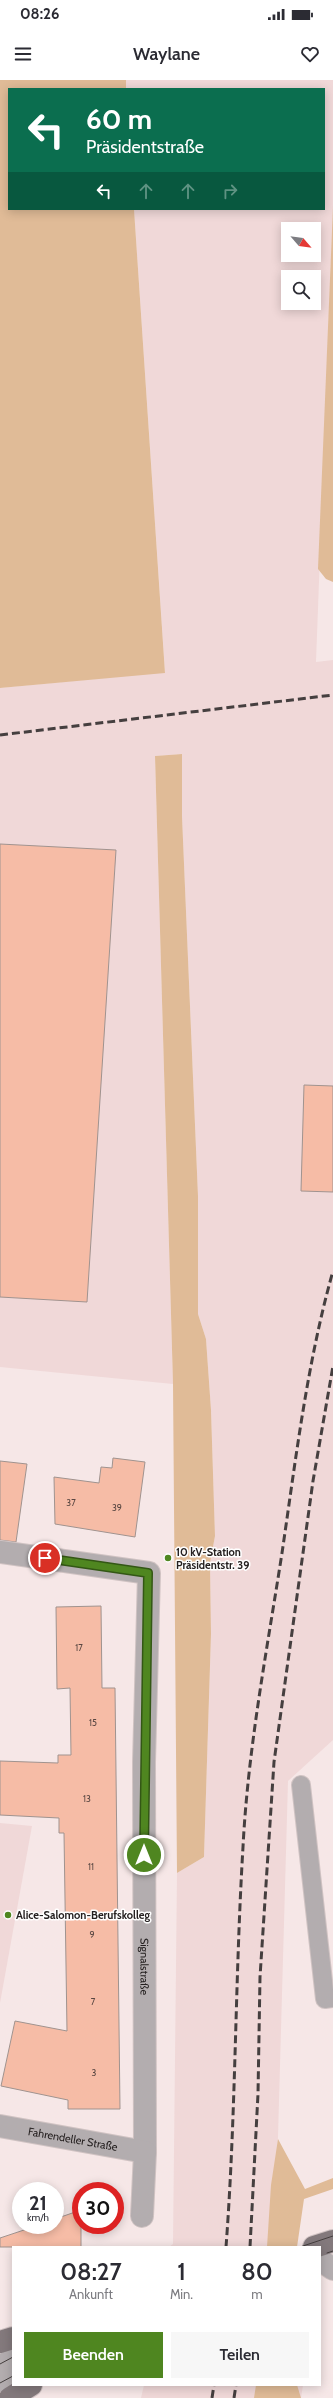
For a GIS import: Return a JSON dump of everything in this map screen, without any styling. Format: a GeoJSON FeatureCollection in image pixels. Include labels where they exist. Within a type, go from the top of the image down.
{"type":"FeatureCollection","features":[{"type":"Feature","properties":{"kind":"main road"},"geometry":{"type":"LineString","coordinates":[[317,2246],[333,2241]]}},
{"type":"Feature","properties":{"kind":"main road"},"geometry":{"type":"LineString","coordinates":[[0,2342],[12,2338]]}},
{"type":"Feature","properties":{"kind":"main road"},"geometry":{"type":"LineString","coordinates":[[10,2398],[29,2386]]}},
{"type":"Feature","properties":{"kind":"street","name":"Signalstraße"},"geometry":{"type":"LineString","coordinates":[[0,1552],[148,1573],[144,1762],[145,2152],[142,2216]]}},
{"type":"Feature","properties":{"kind":"street","name":"Fahrendeller Straße"},"geometry":{"type":"LineString","coordinates":[[0,2126],[145,2152]]}},
{"type":"Feature","properties":{"kind":"street"},"geometry":{"type":"LineString","coordinates":[[321,2261],[333,2268]]}},
{"type":"Feature","properties":{"kind":"street"},"geometry":{"type":"LineString","coordinates":[[31,2398],[34,2386]]}},
{"type":"Feature","properties":{"kind":"lane"},"geometry":{"type":"LineString","coordinates":[[301,1785],[325,1998],[333,1998]]}},
{"type":"Feature","properties":{"kind":"lane"},"geometry":{"type":"LineString","coordinates":[[0,2364],[12,2358]]}},
{"type":"Feature","properties":{"kind":"lane"},"geometry":{"type":"LineString","coordinates":[[0,2383],[12,2377]]}},
{"type":"Feature","properties":{"kind":"shaded area"},"geometry":{"type":"Polygon","coordinates":[[[0,80],[126,80],[126,88],[8,88],[8,210],[134,210],[165,673],[0,688],[0,80]]]}},
{"type":"Feature","properties":{"kind":"shaded area"},"geometry":{"type":"Polygon","coordinates":[[[126,80],[333,80],[333,206],[316,662],[333,660],[333,1740],[288,1781],[276,2208],[296,2246],[170,2246],[173,2244],[177,1873],[204,1857],[211,1634],[210,1563],[215,1536],[211,1410],[206,1339],[198,1314],[198,1196],[182,816],[182,754],[155,756],[173,1384],[0,1367],[0,688],[165,672],[134,210],[325,210],[325,88],[126,88],[126,80]]]}},
{"type":"Feature","properties":{"kind":"shaded area"},"geometry":{"type":"Polygon","coordinates":[[[333,206],[333,582],[326,579],[318,569],[333,206]]]}},
{"type":"Feature","properties":{"kind":"shaded area"},"geometry":{"type":"Polygon","coordinates":[[[182,754],[182,816],[198,1196],[198,1314],[206,1339],[211,1410],[215,1536],[210,1563],[211,1634],[204,1857],[177,1873],[173,1384],[155,756],[182,754]]]}},
{"type":"Feature","properties":{"kind":"shaded area","name":"Alice-Salomon-Berufskolleg"},"geometry":{"type":"Polygon","coordinates":[[[0,1823],[32,1826],[0,2003],[0,1823]]]}},
{"type":"Feature","properties":{"kind":"shaded area"},"geometry":{"type":"Polygon","coordinates":[[[278,2139],[305,2189],[333,2178],[333,2189],[304,2199],[297,2246],[267,2246],[271,2185],[278,2139]]]}},
{"type":"Feature","properties":{"kind":"shaded area"},"geometry":{"type":"Polygon","coordinates":[[[144,2386],[303,2386],[301,2398],[141,2398],[144,2386]]]}},
{"type":"Feature","properties":{"kind":"shaded area"},"geometry":{"type":"Polygon","coordinates":[[[256,2386],[297,2386],[301,2398],[254,2398],[256,2386]]]}},
{"type":"Feature","properties":{"kind":"building"},"geometry":{"type":"Polygon","coordinates":[[[0,844],[116,850],[87,1302],[0,1297],[0,844]]]}},
{"type":"Feature","properties":{"kind":"building"},"geometry":{"type":"Polygon","coordinates":[[[304,1085],[333,1086],[333,1192],[301,1191],[304,1085]]]}},
{"type":"Feature","properties":{"kind":"building"},"geometry":{"type":"Polygon","coordinates":[[[113,1458],[145,1462],[135,1537],[55,1524],[54,1477],[99,1483],[101,1467],[112,1468],[113,1458]]]}},
{"type":"Feature","properties":{"kind":"building"},"geometry":{"type":"Polygon","coordinates":[[[0,1461],[27,1464],[16,1542],[0,1540],[0,1461]]]}},
{"type":"Feature","properties":{"kind":"building"},"geometry":{"type":"Polygon","coordinates":[[[101,1606],[102,1688],[115,1688],[120,2109],[68,2109],[68,2100],[1,2086],[15,2021],[67,2031],[64,1833],[59,1833],[59,1818],[0,1815],[0,1761],[58,1763],[58,1755],[71,1755],[70,1688],[57,1689],[56,1607],[101,1606]]]}},
{"type":"Feature","properties":{"kind":"building"},"geometry":{"type":"Polygon","coordinates":[[[72,2213],[72,2234],[81,2234],[81,2246],[0,2247],[0,2238],[12,2234],[64,2234],[64,2216],[72,2213]]]}},
{"type":"Feature","properties":{"kind":"tram line"},"geometry":{"type":"LineString","coordinates":[[303,2246],[333,2236]]}},
{"type":"Feature","properties":{"kind":"tram line"},"geometry":{"type":"LineString","coordinates":[[327,2253],[333,2251]]}},
{"type":"Feature","properties":{"kind":"tram line"},"geometry":{"type":"LineString","coordinates":[[0,2364],[12,2358]]}},
{"type":"Feature","properties":{"kind":"tram line"},"geometry":{"type":"LineString","coordinates":[[0,2383],[12,2377]]}},
{"type":"Feature","properties":{"kind":"railway"},"geometry":{"type":"LineString","coordinates":[[0,735],[333,695]]}},
{"type":"Feature","properties":{"kind":"railway"},"geometry":{"type":"LineString","coordinates":[[226,2246],[232,2147],[240,1897],[245,1810],[249,1773],[297,1446],[316,1341],[333,1271]]}},
{"type":"Feature","properties":{"kind":"railway"},"geometry":{"type":"LineString","coordinates":[[250,2246],[258,2094],[260,1977],[274,1762],[313,1481],[333,1366]]}},
{"type":"Feature","properties":{"kind":"railway"},"geometry":{"type":"LineString","coordinates":[[212,2398],[214,2386]]}},
{"type":"Feature","properties":{"kind":"railway"},"geometry":{"type":"LineString","coordinates":[[234,2398],[236,2386]]}},
{"type":"Feature","properties":{"kind":"place","name":"10 kV-Station Präsidentstr. 39"},"geometry":{"type":"Point","coordinates":[168,1558]}},
{"type":"Feature","properties":{"kind":"place","name":"Alice-Salomon-Berufskolleg"},"geometry":{"type":"Point","coordinates":[8,1915]}},
{"type":"Feature","properties":{"kind":"route"},"geometry":{"type":"LineString","coordinates":[[45,1558],[148,1573],[144,1762],[144,1855]]}}]}
